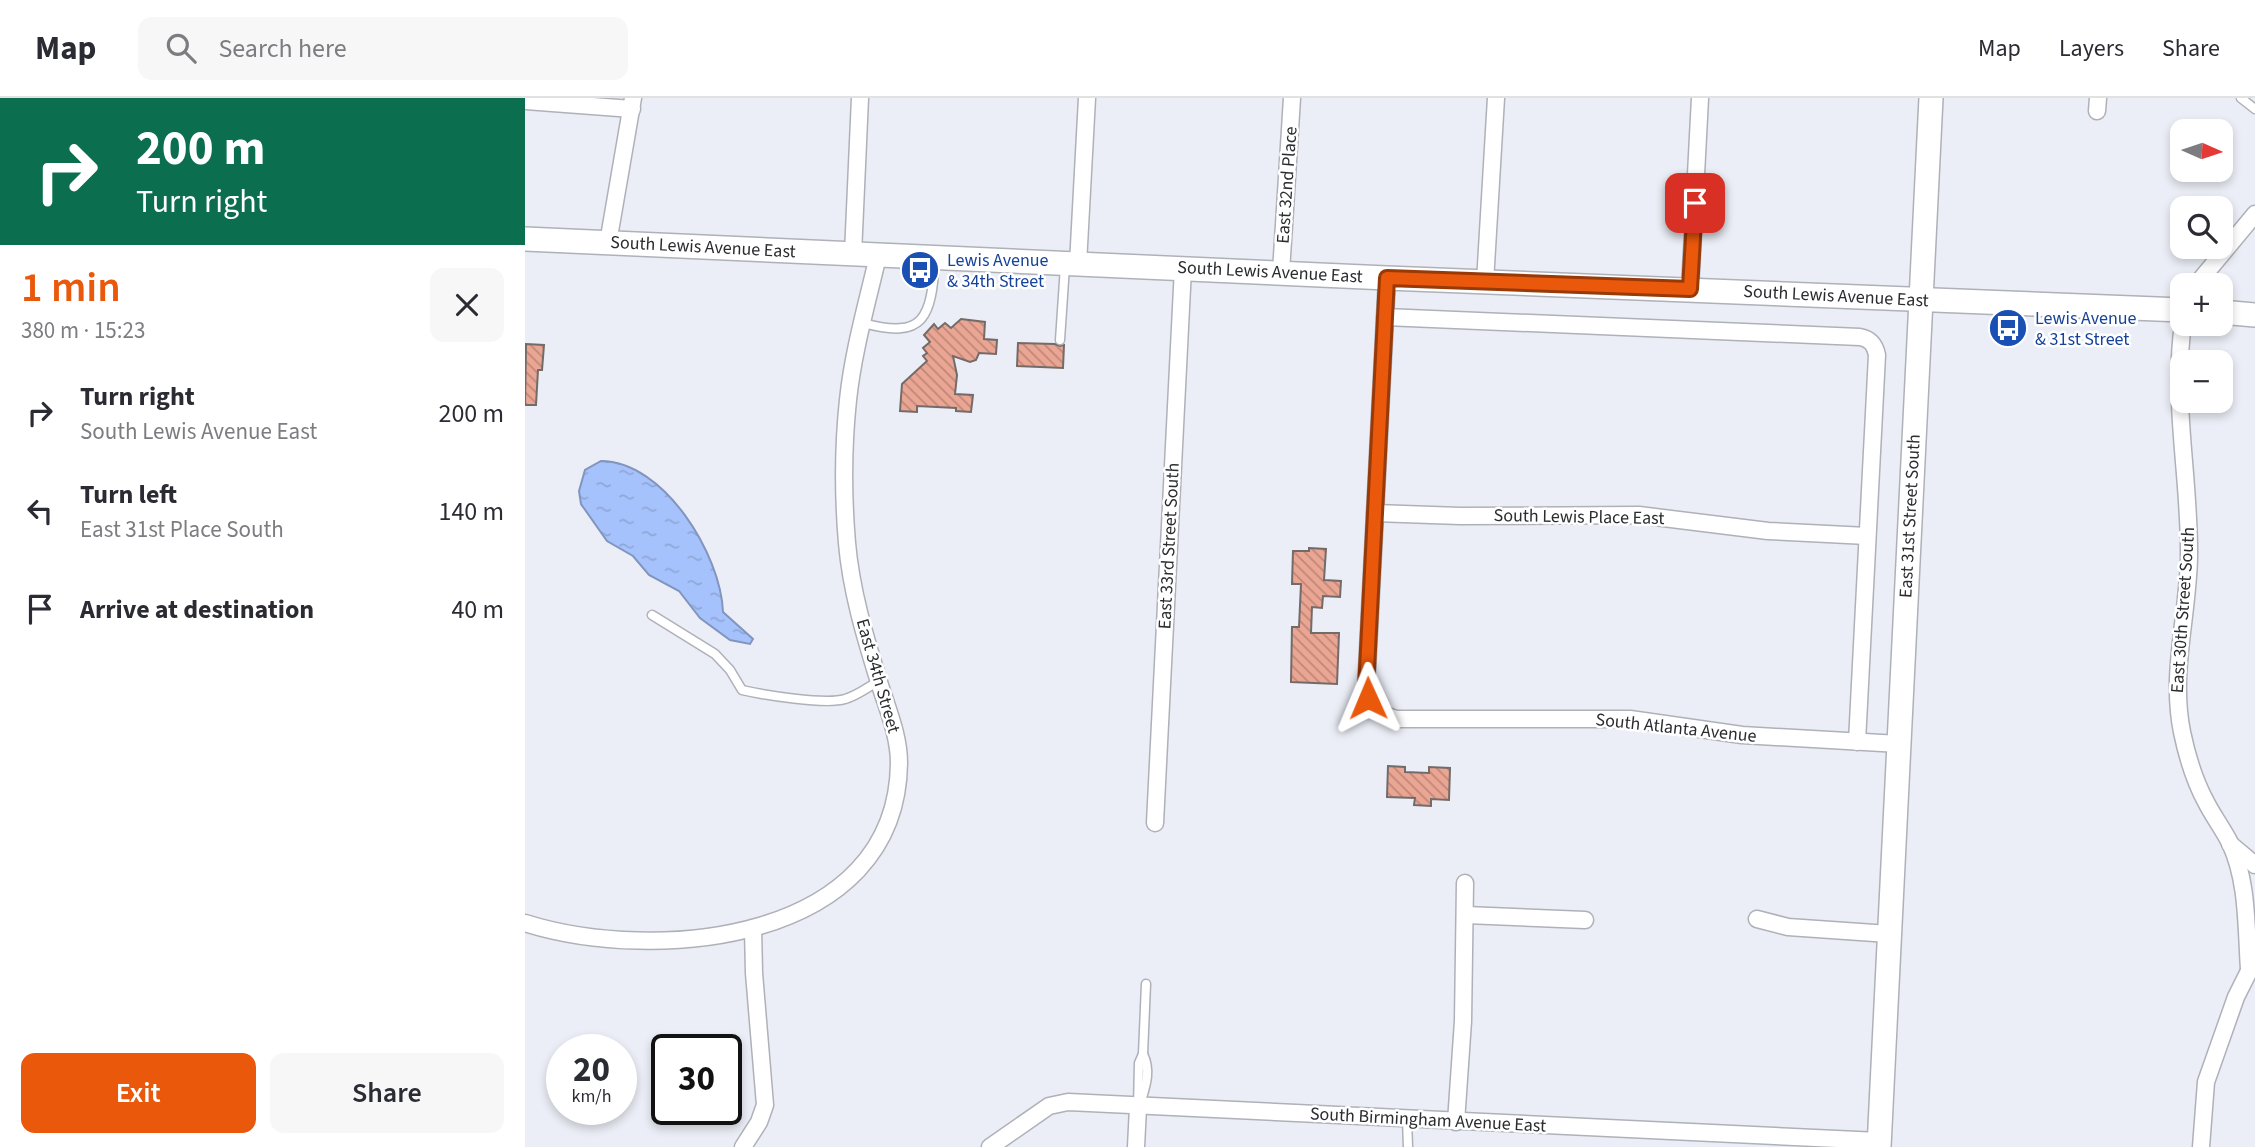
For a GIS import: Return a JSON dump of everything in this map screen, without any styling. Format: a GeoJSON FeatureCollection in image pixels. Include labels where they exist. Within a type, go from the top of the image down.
{"type":"FeatureCollection","features":[{"type":"Feature","properties":{"kind":"main road","name":"East 31st Street South"},"geometry":{"type":"LineString","coordinates":[[1879,1144],[1931,98]]}},
{"type":"Feature","properties":{"kind":"main road","name":"South Lewis Avenue East"},"geometry":{"type":"LineString","coordinates":[[525,239],[2170,310]]}},
{"type":"Feature","properties":{"kind":"main road"},"geometry":{"type":"LineString","coordinates":[[2233,313],[2255,315]]}},
{"type":"Feature","properties":{"kind":"street"},"geometry":{"type":"LineString","coordinates":[[853,254],[860,98]]}},
{"type":"Feature","properties":{"kind":"street"},"geometry":{"type":"LineString","coordinates":[[1072,264],[1087,98]]}},
{"type":"Feature","properties":{"kind":"street","name":"East 32nd Place"},"geometry":{"type":"LineString","coordinates":[[1282,272],[1292,98]]}},
{"type":"Feature","properties":{"kind":"street"},"geometry":{"type":"LineString","coordinates":[[1485,282],[1496,98]]}},
{"type":"Feature","properties":{"kind":"street"},"geometry":{"type":"LineString","coordinates":[[1690,289],[1700,98]]}},
{"type":"Feature","properties":{"kind":"street"},"geometry":{"type":"LineString","coordinates":[[525,101],[633,104],[608,243]]}},
{"type":"Feature","properties":{"kind":"street"},"geometry":{"type":"LineString","coordinates":[[2206,273],[2255,214]]}},
{"type":"Feature","properties":{"kind":"street","name":"East 34th Street"},"geometry":{"type":"LineString","coordinates":[[525,923],[574,936],[639,942],[684,939],[753,928],[797,913],[841,887],[873,852],[885,830],[894,804],[899,760],[897,737],[859,614],[847,545],[843,472],[848,400],[878,256]]}},
{"type":"Feature","properties":{"kind":"street","name":"East 33rd Street South"},"geometry":{"type":"LineString","coordinates":[[1155,823],[1183,268]]}},
{"type":"Feature","properties":{"kind":"street"},"geometry":{"type":"LineString","coordinates":[[1375,513],[1387,278]]}},
{"type":"Feature","properties":{"kind":"street"},"geometry":{"type":"LineString","coordinates":[[1385,317],[1846,337],[1871,341],[1877,355],[1857,742]]}},
{"type":"Feature","properties":{"kind":"street","name":"East 30th Street South"},"geometry":{"type":"LineString","coordinates":[[2182,336],[2179,392],[2187,486],[2189,561],[2179,656],[2177,707],[2193,775],[2230,844],[2242,881],[2252,964],[2236,997],[2206,1082],[2201,1147]]}},
{"type":"Feature","properties":{"kind":"street","name":"South Atlanta Avenue"},"geometry":{"type":"LineString","coordinates":[[1375,513],[1366,689],[1373,706],[1380,714],[1396,719],[1630,719],[1742,735],[1899,744]]}},
{"type":"Feature","properties":{"kind":"street","name":"South Lewis Place East"},"geometry":{"type":"LineString","coordinates":[[1375,513],[1460,516],[1639,515],[1768,531],[1867,536]]}},
{"type":"Feature","properties":{"kind":"street","name":"East 30th Street South"},"geometry":{"type":"LineString","coordinates":[[2230,844],[2255,865]]}},
{"type":"Feature","properties":{"kind":"street"},"geometry":{"type":"LineString","coordinates":[[1456,1122],[1463,1021],[1465,883]]}},
{"type":"Feature","properties":{"kind":"street"},"geometry":{"type":"LineString","coordinates":[[1466,915],[1585,920]]}},
{"type":"Feature","properties":{"kind":"street"},"geometry":{"type":"LineString","coordinates":[[1757,919],[1788,927],[1889,934]]}},
{"type":"Feature","properties":{"kind":"street"},"geometry":{"type":"LineString","coordinates":[[743,1147],[759,1122],[765,1105],[753,928]]}},
{"type":"Feature","properties":{"kind":"street","name":"South Birmingham Avenue East"},"geometry":{"type":"LineString","coordinates":[[990,1147],[1049,1107],[1068,1102],[1879,1144]]}},
{"type":"Feature","properties":{"kind":"street"},"geometry":{"type":"LineString","coordinates":[[1136,1147],[1138,1107]]}},
{"type":"Feature","properties":{"kind":"lane"},"geometry":{"type":"LineString","coordinates":[[2241,98],[2255,109]]}},
{"type":"Feature","properties":{"kind":"lane"},"geometry":{"type":"LineString","coordinates":[[863,323],[887,330],[899,330],[911,327],[925,316],[930,304],[936,258]]}},
{"type":"Feature","properties":{"kind":"lane"},"geometry":{"type":"LineString","coordinates":[[1060,340],[1072,264]]}},
{"type":"Feature","properties":{"kind":"lane"},"geometry":{"type":"LineString","coordinates":[[652,615],[715,654],[730,670],[742,690],[774,697],[845,699],[879,681]]}},
{"type":"Feature","properties":{"kind":"lane"},"geometry":{"type":"LineString","coordinates":[[1138,1107],[1146,1084],[1147,1063],[1143,1054],[1146,984]]}},
{"type":"Feature","properties":{"kind":"lane"},"geometry":{"type":"LineString","coordinates":[[1407,1119],[1408,1147]]}},
{"type":"Feature","properties":{"kind":"water"},"geometry":{"type":"Polygon","coordinates":[[[601,461],[624,465],[646,477],[667,494],[685,515],[712,564],[720,589],[723,612],[753,639],[750,644],[730,640],[700,618],[679,591],[649,575],[633,556],[607,541],[581,504],[579,491],[585,470],[601,461]]]}},
{"type":"Feature","properties":{"kind":"building"},"geometry":{"type":"Polygon","coordinates":[[[961,319],[985,322],[984,339],[997,340],[996,354],[979,353],[976,360],[970,362],[953,356],[957,375],[955,394],[973,395],[971,412],[956,411],[956,408],[917,406],[917,412],[900,411],[902,384],[927,361],[923,356],[927,353],[923,348],[930,342],[924,335],[934,324],[938,329],[945,323],[951,328],[961,319]]]}},
{"type":"Feature","properties":{"kind":"building"},"geometry":{"type":"Polygon","coordinates":[[[1018,343],[1064,345],[1063,368],[1017,366],[1018,343]]]}},
{"type":"Feature","properties":{"kind":"building"},"geometry":{"type":"Polygon","coordinates":[[[526,344],[544,345],[542,370],[538,370],[536,405],[525,405],[526,344]]]}},
{"type":"Feature","properties":{"kind":"building"},"geometry":{"type":"Polygon","coordinates":[[[1309,548],[1326,549],[1324,580],[1341,581],[1340,597],[1323,596],[1322,608],[1312,607],[1311,633],[1339,633],[1337,684],[1291,682],[1292,627],[1299,627],[1301,584],[1292,584],[1293,551],[1309,551],[1309,548]]]}},
{"type":"Feature","properties":{"kind":"building"},"geometry":{"type":"Polygon","coordinates":[[[1388,766],[1405,767],[1405,772],[1429,773],[1429,767],[1450,768],[1449,800],[1431,799],[1431,806],[1414,805],[1415,798],[1387,797],[1388,766]]]}},
{"type":"Feature","properties":{"kind":"place","name":"Lewis Avenue & 34th Street"},"geometry":{"type":"Point","coordinates":[920,270]}},
{"type":"Feature","properties":{"kind":"place","name":"Lewis Avenue & 31st Street"},"geometry":{"type":"Point","coordinates":[2008,328]}},
{"type":"Feature","properties":{"kind":"route"},"geometry":{"type":"LineString","coordinates":[[1368,698],[1366,689],[1387,278],[1690,289],[1695,203]]}}]}
